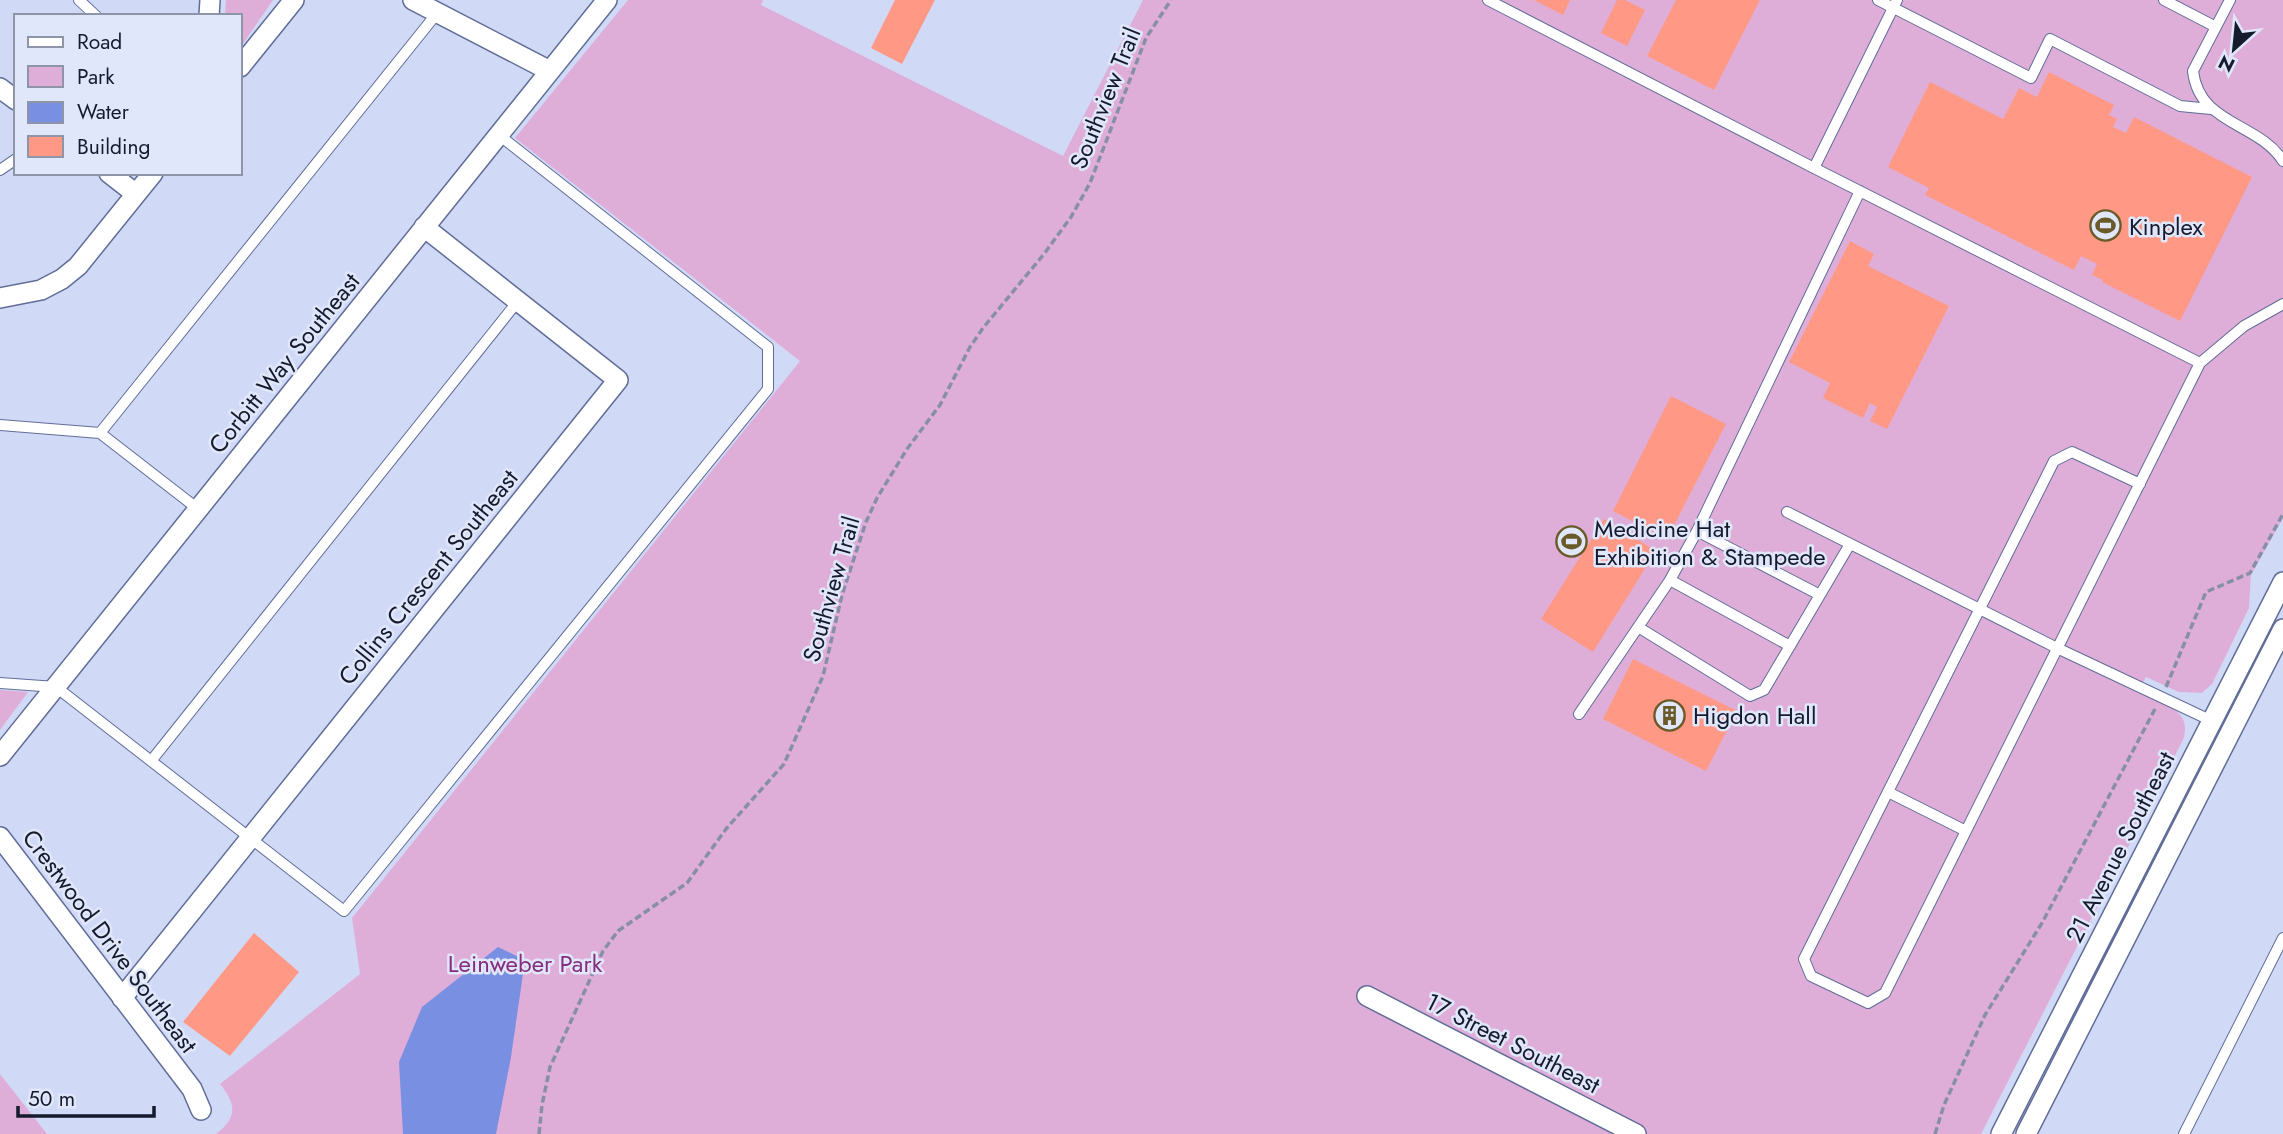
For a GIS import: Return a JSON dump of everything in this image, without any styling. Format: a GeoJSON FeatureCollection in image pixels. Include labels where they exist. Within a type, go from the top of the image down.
{"type":"FeatureCollection","features":[{"type":"Feature","properties":{"kind":"street"},"geometry":{"type":"LineString","coordinates":[[242,64],[293,0]]}},
{"type":"Feature","properties":{"kind":"street"},"geometry":{"type":"LineString","coordinates":[[413,0],[550,71]]}},
{"type":"Feature","properties":{"kind":"street","name":"Corbitt Way Southeast"},"geometry":{"type":"LineString","coordinates":[[0,756],[607,0]]}},
{"type":"Feature","properties":{"kind":"street"},"geometry":{"type":"LineString","coordinates":[[112,175],[136,194]]}},
{"type":"Feature","properties":{"kind":"street"},"geometry":{"type":"LineString","coordinates":[[0,298],[41,290],[62,279],[78,266],[151,175]]}},
{"type":"Feature","properties":{"kind":"street","name":"Collins Crescent Southeast"},"geometry":{"type":"LineString","coordinates":[[122,998],[618,380],[424,228]]}},
{"type":"Feature","properties":{"kind":"street","name":"21 Avenue Southeast"},"geometry":{"type":"LineString","coordinates":[[2001,1134],[2283,582]]}},
{"type":"Feature","properties":{"kind":"street","name":"21 Avenue Southeast"},"geometry":{"type":"LineString","coordinates":[[2026,1134],[2283,629]]}},
{"type":"Feature","properties":{"kind":"street","name":"Crestwood Drive Southeast"},"geometry":{"type":"LineString","coordinates":[[0,837],[192,1088],[201,1110]]}},
{"type":"Feature","properties":{"kind":"street","name":"17 Street Southeast"},"geometry":{"type":"LineString","coordinates":[[1367,996],[1636,1134]]}},
{"type":"Feature","properties":{"kind":"lane"},"geometry":{"type":"LineString","coordinates":[[79,0],[94,14]]}},
{"type":"Feature","properties":{"kind":"lane"},"geometry":{"type":"LineString","coordinates":[[1488,0],[2200,363]]}},
{"type":"Feature","properties":{"kind":"lane"},"geometry":{"type":"LineString","coordinates":[[1878,0],[1895,4],[2031,78],[2050,39],[2180,106],[2211,109]]}},
{"type":"Feature","properties":{"kind":"lane"},"geometry":{"type":"LineString","coordinates":[[2164,0],[2216,27]]}},
{"type":"Feature","properties":{"kind":"lane"},"geometry":{"type":"LineString","coordinates":[[2230,0],[2193,71],[2199,96],[2211,109],[2277,151],[2283,161]]}},
{"type":"Feature","properties":{"kind":"lane"},"geometry":{"type":"LineString","coordinates":[[1814,168],[1895,4]]}},
{"type":"Feature","properties":{"kind":"lane"},"geometry":{"type":"LineString","coordinates":[[100,433],[438,12]]}},
{"type":"Feature","properties":{"kind":"lane"},"geometry":{"type":"LineString","coordinates":[[0,683],[56,687],[344,911],[768,389],[768,347],[499,135]]}},
{"type":"Feature","properties":{"kind":"lane"},"geometry":{"type":"LineString","coordinates":[[1579,713],[1670,580],[1697,531],[1860,191]]}},
{"type":"Feature","properties":{"kind":"lane"},"geometry":{"type":"LineString","coordinates":[[151,761],[519,302]]}},
{"type":"Feature","properties":{"kind":"lane"},"geometry":{"type":"LineString","coordinates":[[2140,484],[2072,452],[2054,461],[1804,958],[1811,976],[1868,1003],[1885,993],[2140,484],[2200,363],[2244,326],[2283,304]]}},
{"type":"Feature","properties":{"kind":"lane"},"geometry":{"type":"LineString","coordinates":[[0,425],[100,433],[198,509]]}},
{"type":"Feature","properties":{"kind":"lane"},"geometry":{"type":"LineString","coordinates":[[1787,512],[2057,648],[2212,721]]}},
{"type":"Feature","properties":{"kind":"lane"},"geometry":{"type":"LineString","coordinates":[[1697,531],[1820,595]]}},
{"type":"Feature","properties":{"kind":"lane"},"geometry":{"type":"LineString","coordinates":[[1638,627],[1750,696],[1763,690],[1850,544]]}},
{"type":"Feature","properties":{"kind":"lane"},"geometry":{"type":"LineString","coordinates":[[1670,580],[1790,646]]}},
{"type":"Feature","properties":{"kind":"lane"},"geometry":{"type":"LineString","coordinates":[[1888,792],[1966,831]]}},
{"type":"Feature","properties":{"kind":"lane"},"geometry":{"type":"LineString","coordinates":[[2184,1134],[2283,938]]}},
{"type":"Feature","properties":{"kind":"path","name":"Southview Trail"},"geometry":{"type":"LineString","coordinates":[[539,1134],[542,1105],[553,1058],[603,951],[618,931],[687,883],[726,829],[784,764],[823,676],[842,595],[866,522],[877,498],[907,449],[940,405],[982,328],[1071,218],[1090,183],[1146,38],[1171,0]]}},
{"type":"Feature","properties":{"kind":"path"},"geometry":{"type":"LineString","coordinates":[[1935,1134],[1944,1105],[1985,1015],[2042,923],[2161,697],[2206,593],[2250,573],[2283,514]]}},
{"type":"Feature","properties":{"kind":"green space"},"geometry":{"type":"Polygon","coordinates":[[[226,0],[273,0],[242,45],[242,14],[225,14],[226,0]]]}},
{"type":"Feature","properties":{"kind":"green space","name":"Medicine Hat Exhibition & Stampede"},"geometry":{"type":"Polygon","coordinates":[[[628,0],[763,0],[761,5],[1063,156],[1143,0],[2283,0],[2283,518],[2251,575],[2249,608],[2212,684],[2202,693],[2179,692],[2146,677],[2138,691],[2179,713],[2184,720],[2183,740],[1981,1134],[216,1134],[228,1122],[232,1110],[232,1104],[220,1084],[360,974],[352,918],[800,361],[515,138],[628,0]]]}},
{"type":"Feature","properties":{"kind":"green space"},"geometry":{"type":"Polygon","coordinates":[[[0,690],[28,692],[0,730],[0,690]]]}},
{"type":"Feature","properties":{"kind":"green space"},"geometry":{"type":"Polygon","coordinates":[[[0,1074],[47,1134],[0,1134],[0,1074]]]}},
{"type":"Feature","properties":{"kind":"water"},"geometry":{"type":"Polygon","coordinates":[[[498,947],[525,960],[511,1057],[496,1134],[403,1134],[399,1062],[422,1007],[498,947]]]}},
{"type":"Feature","properties":{"kind":"building"},"geometry":{"type":"Polygon","coordinates":[[[895,0],[935,0],[902,64],[871,48],[895,0]]]}},
{"type":"Feature","properties":{"kind":"building"},"geometry":{"type":"Polygon","coordinates":[[[1534,0],[1570,0],[1563,15],[1534,0]]]}},
{"type":"Feature","properties":{"kind":"building"},"geometry":{"type":"Polygon","coordinates":[[[1617,0],[1625,0],[1645,10],[1627,46],[1601,33],[1617,0]]]}},
{"type":"Feature","properties":{"kind":"building"},"geometry":{"type":"Polygon","coordinates":[[[1676,0],[1760,0],[1714,90],[1647,56],[1676,0]]]}},
{"type":"Feature","properties":{"kind":"building","name":"Kinplex"},"geometry":{"type":"Polygon","coordinates":[[[2049,72],[2114,105],[2109,115],[2117,119],[2113,127],[2126,133],[2134,117],[2252,177],[2180,321],[2102,282],[2103,280],[2092,275],[2097,264],[2081,256],[2074,270],[1925,195],[1929,188],[1888,167],[1930,82],[2003,119],[2019,88],[2037,97],[2049,72]]]}},
{"type":"Feature","properties":{"kind":"building"},"geometry":{"type":"Polygon","coordinates":[[[1850,241],[1874,254],[1868,266],[1949,306],[1887,429],[1870,421],[1877,407],[1870,403],[1863,418],[1823,398],[1830,383],[1789,362],[1850,241]]]}},
{"type":"Feature","properties":{"kind":"building"},"geometry":{"type":"Polygon","coordinates":[[[1671,396],[1726,424],[1667,539],[1613,511],[1671,396]]]}},
{"type":"Feature","properties":{"kind":"building"},"geometry":{"type":"Polygon","coordinates":[[[1604,519],[1656,551],[1593,652],[1541,619],[1604,519]]]}},
{"type":"Feature","properties":{"kind":"building","name":"Higdon Hall"},"geometry":{"type":"Polygon","coordinates":[[[1633,659],[1737,711],[1706,771],[1603,719],[1633,659]]]}},
{"type":"Feature","properties":{"kind":"building"},"geometry":{"type":"Polygon","coordinates":[[[254,933],[299,972],[230,1056],[183,1022],[254,933]]]}},
{"type":"Feature","properties":{"kind":"place","name":"Kinplex"},"geometry":{"type":"Point","coordinates":[2106,226]}},
{"type":"Feature","properties":{"kind":"place","name":"Medicine Hat Exhibition & Stampede"},"geometry":{"type":"Point","coordinates":[1571,542]}},
{"type":"Feature","properties":{"kind":"place","name":"Higdon Hall"},"geometry":{"type":"Point","coordinates":[1670,715]}},
{"type":"Feature","properties":{"kind":"park label","name":"Leinweber Park"},"geometry":{"type":"Point","coordinates":[525,963]}}]}
